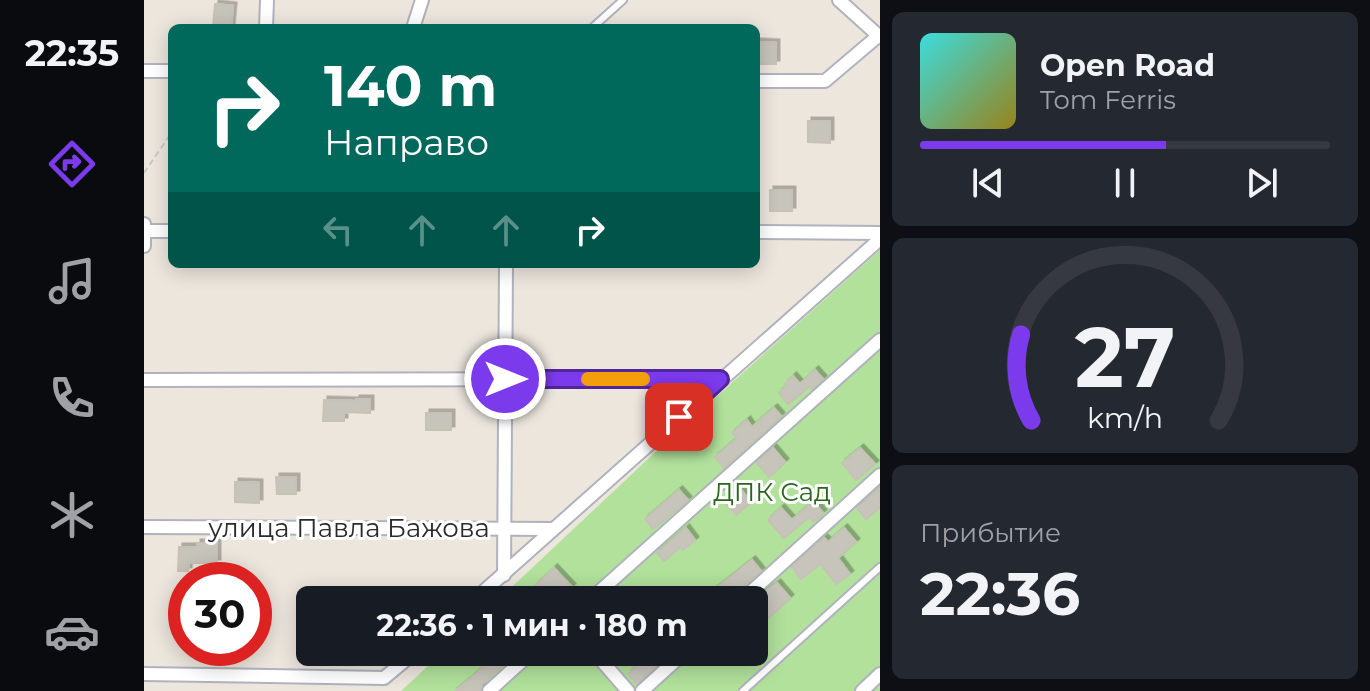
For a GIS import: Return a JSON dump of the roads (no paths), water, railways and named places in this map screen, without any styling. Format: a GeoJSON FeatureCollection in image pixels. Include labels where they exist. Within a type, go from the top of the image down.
{"type":"FeatureCollection","features":[{"type":"Feature","properties":{"kind":"street"},"geometry":{"type":"LineString","coordinates":[[266,24],[267,0]]}},
{"type":"Feature","properties":{"kind":"street"},"geometry":{"type":"LineString","coordinates":[[414,24],[422,0]]}},
{"type":"Feature","properties":{"kind":"street"},"geometry":{"type":"LineString","coordinates":[[760,81],[825,81],[879,36],[839,0]]}},
{"type":"Feature","properties":{"kind":"street"},"geometry":{"type":"LineString","coordinates":[[144,71],[168,71]]}},
{"type":"Feature","properties":{"kind":"street"},"geometry":{"type":"LineString","coordinates":[[144,224],[144,246]]}},
{"type":"Feature","properties":{"kind":"street"},"geometry":{"type":"LineString","coordinates":[[144,231],[168,231]]}},
{"type":"Feature","properties":{"kind":"street"},"geometry":{"type":"LineString","coordinates":[[760,232],[880,236]]}},
{"type":"Feature","properties":{"kind":"street"},"geometry":{"type":"LineString","coordinates":[[491,586],[880,236]]}},
{"type":"Feature","properties":{"kind":"street"},"geometry":{"type":"LineString","coordinates":[[504,575],[506,268]]}},
{"type":"Feature","properties":{"kind":"street"},"geometry":{"type":"LineString","coordinates":[[606,586],[880,340]]}},
{"type":"Feature","properties":{"kind":"street"},"geometry":{"type":"LineString","coordinates":[[144,380],[720,379]]}},
{"type":"Feature","properties":{"kind":"street"},"geometry":{"type":"LineString","coordinates":[[757,586],[880,475]]}},
{"type":"Feature","properties":{"kind":"street","name":"улица Павла Бажова"},"geometry":{"type":"LineString","coordinates":[[144,527],[553,529]]}},
{"type":"Feature","properties":{"kind":"street"},"geometry":{"type":"LineString","coordinates":[[144,674],[384,678],[398,666]]}},
{"type":"Feature","properties":{"kind":"street"},"geometry":{"type":"LineString","coordinates":[[489,691],[517,666]]}},
{"type":"Feature","properties":{"kind":"street"},"geometry":{"type":"LineString","coordinates":[[606,666],[628,691]]}},
{"type":"Feature","properties":{"kind":"street"},"geometry":{"type":"LineString","coordinates":[[642,691],[670,666]]}},
{"type":"Feature","properties":{"kind":"street"},"geometry":{"type":"LineString","coordinates":[[862,691],[880,674]]}},
{"type":"Feature","properties":{"kind":"lane"},"geometry":{"type":"LineString","coordinates":[[596,24],[623,0]]}},
{"type":"Feature","properties":{"kind":"lane"},"geometry":{"type":"LineString","coordinates":[[743,691],[880,567]]}},
{"type":"Feature","properties":{"kind":"park label","name":"ДПК Сад"},"geometry":{"type":"Point","coordinates":[772,492]}}]}
